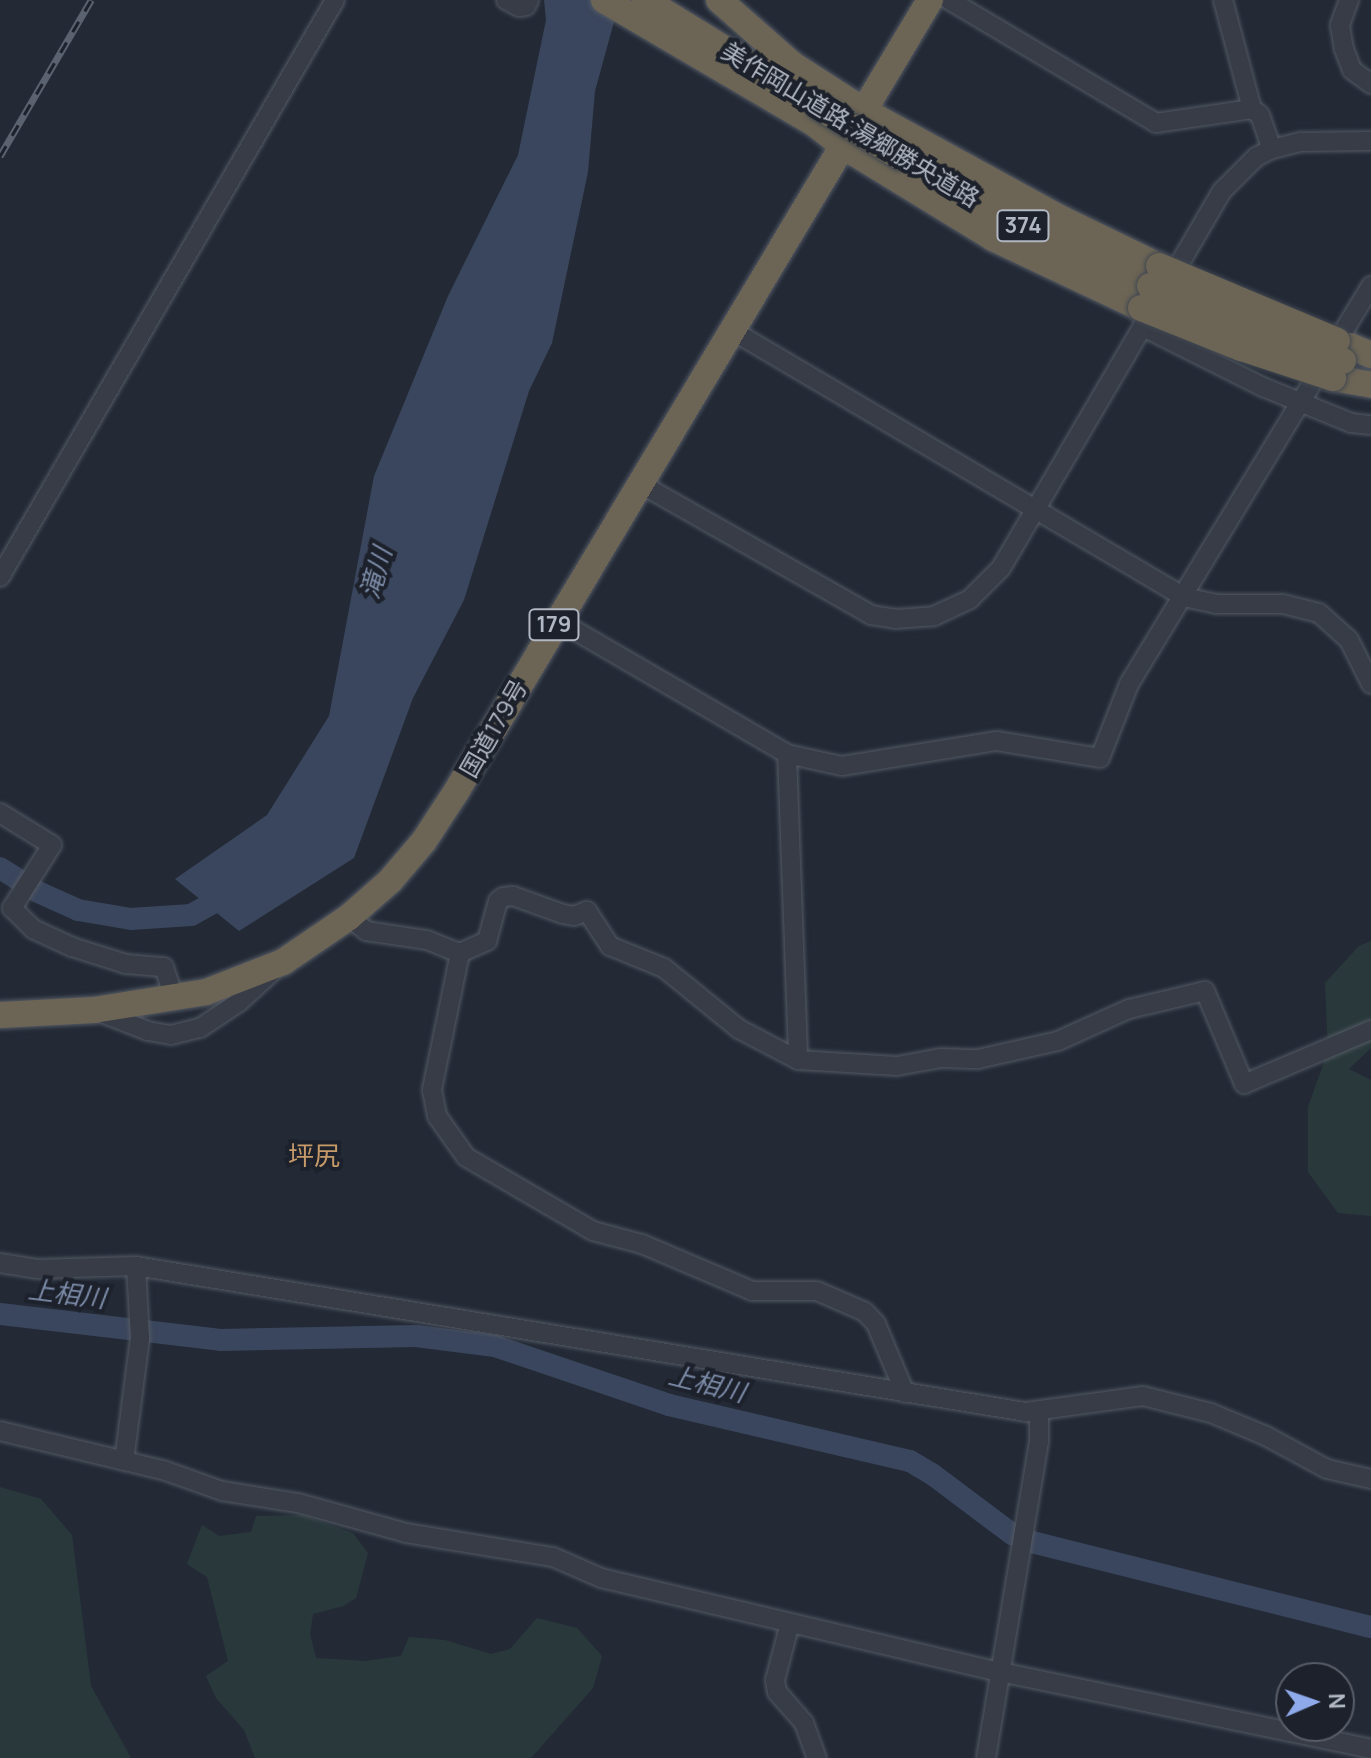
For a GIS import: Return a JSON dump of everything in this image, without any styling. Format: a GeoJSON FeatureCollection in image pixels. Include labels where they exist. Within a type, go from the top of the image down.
{"type":"FeatureCollection","features":[{"type":"Feature","properties":{"kind":"highway"},"geometry":{"type":"LineString","coordinates":[[604,0],[642,12],[815,124],[843,146],[993,238],[1155,290]]}},
{"type":"Feature","properties":{"kind":"highway"},"geometry":{"type":"LineString","coordinates":[[719,0],[793,65],[866,112],[1058,217],[1155,290]]}},
{"type":"Feature","properties":{"kind":"highway","name":"国道179号"},"geometry":{"type":"LineString","coordinates":[[0,1015],[94,1010],[206,992],[283,962],[349,917],[390,881],[424,841],[866,112],[930,0]]}},
{"type":"Feature","properties":{"kind":"highway","name":"美作岡山道路;湯郷勝央道路"},"geometry":{"type":"LineString","coordinates":[[642,12],[819,107],[1023,226],[1155,290],[1348,354],[1371,370]]}},
{"type":"Feature","properties":{"kind":"highway"},"geometry":{"type":"LineString","coordinates":[[1348,354],[1371,385]]}},
{"type":"Feature","properties":{"kind":"street"},"geometry":{"type":"LineString","coordinates":[[0,577],[335,0]]}},
{"type":"Feature","properties":{"kind":"street"},"geometry":{"type":"LineString","coordinates":[[506,0],[519,7],[526,6],[529,0]]}},
{"type":"Feature","properties":{"kind":"street"},"geometry":{"type":"LineString","coordinates":[[949,0],[1156,123],[1252,109]]}},
{"type":"Feature","properties":{"kind":"street"},"geometry":{"type":"LineString","coordinates":[[1223,0],[1252,109],[1260,115],[1272,149]]}},
{"type":"Feature","properties":{"kind":"street"},"geometry":{"type":"LineString","coordinates":[[1349,0],[1340,25],[1344,49],[1352,70],[1371,84]]}},
{"type":"Feature","properties":{"kind":"street"},"geometry":{"type":"LineString","coordinates":[[639,483],[871,615],[895,619],[934,616],[970,599],[1001,568],[1037,509],[1155,290],[1222,191],[1256,157],[1272,149],[1301,142],[1371,141]]}},
{"type":"Feature","properties":{"kind":"street"},"geometry":{"type":"LineString","coordinates":[[557,620],[787,754],[842,766],[997,741],[1100,758],[1129,684],[1300,403],[1348,354],[1371,286]]}},
{"type":"Feature","properties":{"kind":"street"},"geometry":{"type":"LineString","coordinates":[[1155,290],[1348,354]]}},
{"type":"Feature","properties":{"kind":"street"},"geometry":{"type":"LineString","coordinates":[[1155,290],[1300,403],[1351,423],[1371,425]]}},
{"type":"Feature","properties":{"kind":"street"},"geometry":{"type":"LineString","coordinates":[[733,331],[1184,597],[1216,604],[1283,604],[1319,613],[1349,640],[1371,684]]}},
{"type":"Feature","properties":{"kind":"street"},"geometry":{"type":"LineString","coordinates":[[787,754],[798,1060]]}},
{"type":"Feature","properties":{"kind":"street"},"geometry":{"type":"LineString","coordinates":[[0,813],[52,845],[12,908],[33,929],[72,947],[126,964],[164,967],[174,997]]}},
{"type":"Feature","properties":{"kind":"street"},"geometry":{"type":"LineString","coordinates":[[349,917],[366,931],[427,940],[460,953],[487,941],[498,901],[503,897],[513,896],[574,916],[587,911],[610,946],[664,968],[739,1029],[798,1060],[897,1066],[941,1058],[978,1059],[1058,1041],[1129,1009],[1205,991],[1244,1084],[1371,1030]]}},
{"type":"Feature","properties":{"kind":"street"},"geometry":{"type":"LineString","coordinates":[[460,953],[432,1090],[437,1116],[466,1157],[593,1231],[642,1244],[752,1291],[817,1291],[865,1312],[876,1324],[905,1393]]}},
{"type":"Feature","properties":{"kind":"street"},"geometry":{"type":"LineString","coordinates":[[94,1010],[171,1035],[200,1028],[239,1002],[283,962]]}},
{"type":"Feature","properties":{"kind":"street"},"geometry":{"type":"LineString","coordinates":[[0,1263],[37,1269],[136,1266],[905,1393],[1039,1412],[1143,1396],[1211,1413],[1266,1436],[1327,1469],[1371,1479]]}},
{"type":"Feature","properties":{"kind":"street"},"geometry":{"type":"LineString","coordinates":[[124,1461],[141,1331],[136,1266]]}},
{"type":"Feature","properties":{"kind":"street"},"geometry":{"type":"LineString","coordinates":[[986,1758],[1039,1441],[1039,1412]]}},
{"type":"Feature","properties":{"kind":"street"},"geometry":{"type":"LineString","coordinates":[[0,1431],[124,1461],[222,1491],[298,1503],[406,1533],[553,1557],[601,1578],[1000,1672],[1371,1749]]}},
{"type":"Feature","properties":{"kind":"street"},"geometry":{"type":"LineString","coordinates":[[790,1623],[775,1680],[777,1692],[804,1723],[817,1758]]}},
{"type":"Feature","properties":{"kind":"shaded area"},"geometry":{"type":"Polygon","coordinates":[[[1371,941],[1371,1048],[1349,1069],[1371,1080],[1371,1216],[1338,1213],[1308,1172],[1308,1107],[1328,1051],[1325,983],[1359,946],[1371,941]]]}},
{"type":"Feature","properties":{"kind":"shaded area"},"geometry":{"type":"Polygon","coordinates":[[[0,1487],[41,1499],[72,1535],[91,1686],[131,1758],[0,1758],[0,1487]]]}},
{"type":"Feature","properties":{"kind":"shaded area"},"geometry":{"type":"Polygon","coordinates":[[[302,1515],[353,1533],[368,1553],[356,1598],[343,1606],[313,1614],[310,1634],[316,1658],[365,1661],[401,1656],[409,1637],[445,1640],[491,1654],[510,1649],[537,1618],[577,1628],[602,1656],[593,1688],[531,1758],[255,1758],[244,1730],[216,1698],[206,1676],[228,1661],[207,1577],[187,1564],[202,1525],[219,1536],[251,1532],[256,1516],[302,1515]]]}},
{"type":"Feature","properties":{"kind":"water"},"geometry":{"type":"Polygon","coordinates":[[[544,0],[620,0],[595,91],[588,172],[552,343],[529,391],[464,600],[413,698],[354,858],[239,931],[175,879],[267,815],[329,716],[374,476],[448,296],[518,155],[546,20],[544,0]]]}},
{"type":"Feature","properties":{"kind":"waterway","name":"滝川"},"geometry":{"type":"LineString","coordinates":[[0,868],[38,892],[78,910],[131,919],[191,915],[233,892]]}},
{"type":"Feature","properties":{"kind":"waterway","name":"上相川"},"geometry":{"type":"LineString","coordinates":[[0,1314],[220,1340],[416,1336],[495,1346],[669,1405],[910,1461],[1012,1534],[1036,1543],[1371,1627]]}},
{"type":"Feature","properties":{"kind":"railway"},"geometry":{"type":"LineString","coordinates":[[0,156],[91,0]]}},
{"type":"Feature","properties":{"kind":"district","name":"坪尻"},"geometry":{"type":"Point","coordinates":[314,1156]}}]}
